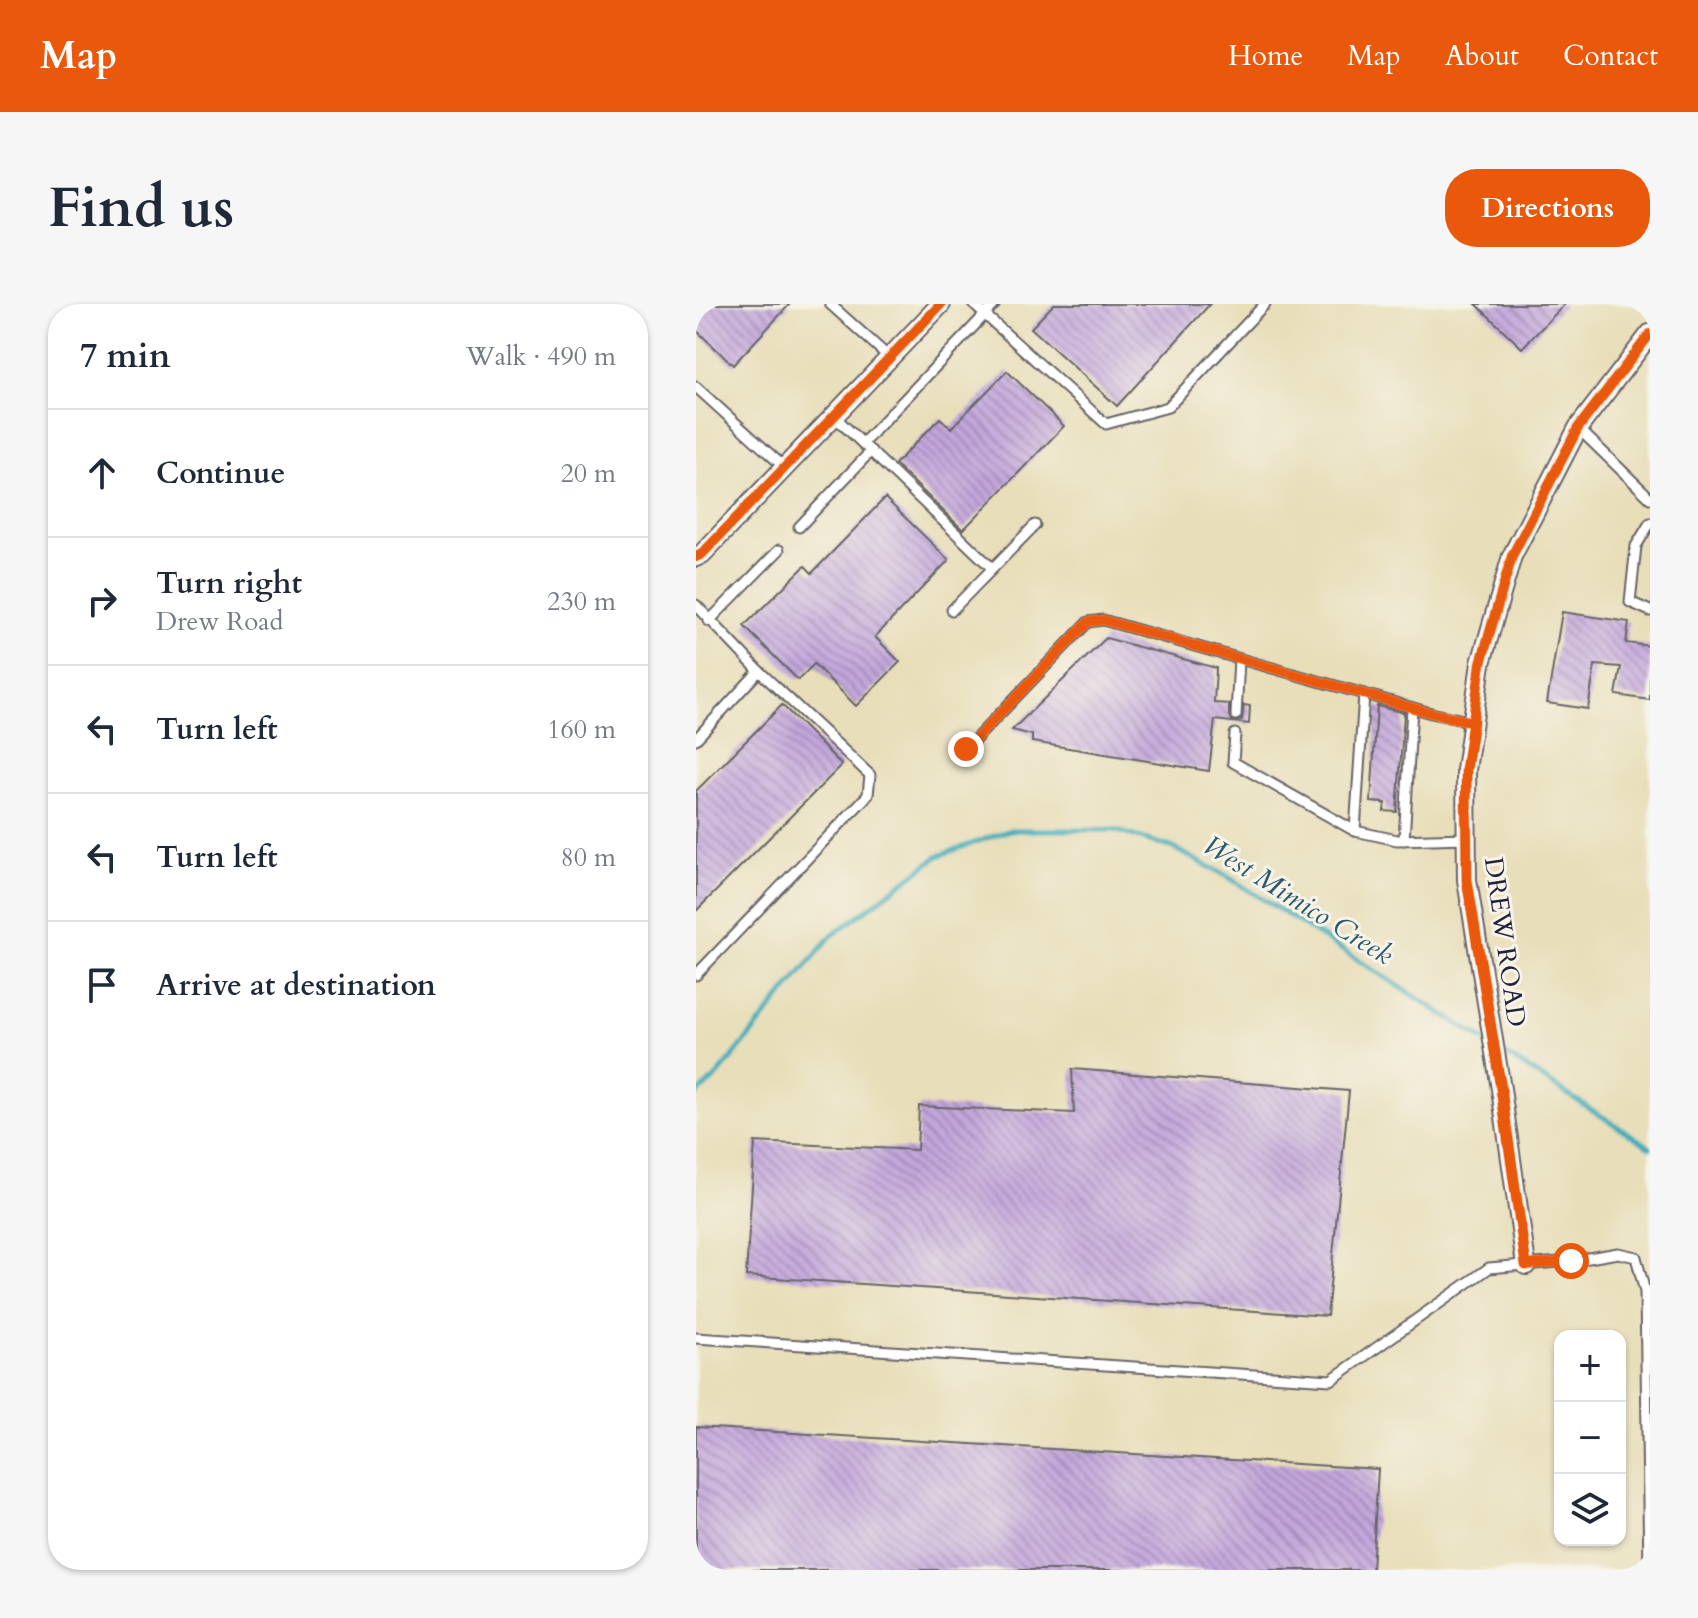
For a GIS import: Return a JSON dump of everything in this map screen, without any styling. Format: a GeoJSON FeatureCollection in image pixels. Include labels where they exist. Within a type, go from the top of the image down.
{"type":"FeatureCollection","features":[{"type":"Feature","properties":{"kind":"street"},"geometry":{"type":"LineString","coordinates":[[696,557],[941,304]]}},
{"type":"Feature","properties":{"kind":"street","name":"DREW ROAD"},"geometry":{"type":"LineString","coordinates":[[1526,1265],[1467,880],[1466,770],[1481,663],[1512,556],[1578,428],[1650,334]]}},
{"type":"Feature","properties":{"kind":"lane"},"geometry":{"type":"LineString","coordinates":[[830,304],[890,358]]}},
{"type":"Feature","properties":{"kind":"lane"},"geometry":{"type":"LineString","coordinates":[[973,304],[1106,424],[1168,407],[1265,304]]}},
{"type":"Feature","properties":{"kind":"lane"},"geometry":{"type":"LineString","coordinates":[[863,443],[995,304]]}},
{"type":"Feature","properties":{"kind":"lane"},"geometry":{"type":"LineString","coordinates":[[696,387],[785,468]]}},
{"type":"Feature","properties":{"kind":"lane"},"geometry":{"type":"LineString","coordinates":[[834,416],[992,568]]}},
{"type":"Feature","properties":{"kind":"lane"},"geometry":{"type":"LineString","coordinates":[[1578,428],[1650,498]]}},
{"type":"Feature","properties":{"kind":"lane"},"geometry":{"type":"LineString","coordinates":[[799,527],[871,451]]}},
{"type":"Feature","properties":{"kind":"lane"},"geometry":{"type":"LineString","coordinates":[[1650,523],[1636,546],[1630,602],[1650,611]]}},
{"type":"Feature","properties":{"kind":"lane"},"geometry":{"type":"LineString","coordinates":[[952,610],[1035,525]]}},
{"type":"Feature","properties":{"kind":"lane"},"geometry":{"type":"LineString","coordinates":[[709,621],[779,550]]}},
{"type":"Feature","properties":{"kind":"lane"},"geometry":{"type":"LineString","coordinates":[[696,605],[759,671],[870,775],[868,795],[696,975]]}},
{"type":"Feature","properties":{"kind":"lane"},"geometry":{"type":"LineString","coordinates":[[966,749],[1088,622],[1103,620],[1412,708],[1473,722]]}},
{"type":"Feature","properties":{"kind":"lane"},"geometry":{"type":"LineString","coordinates":[[1236,715],[1239,659]]}},
{"type":"Feature","properties":{"kind":"lane"},"geometry":{"type":"LineString","coordinates":[[696,739],[759,671]]}},
{"type":"Feature","properties":{"kind":"lane"},"geometry":{"type":"LineString","coordinates":[[1355,831],[1364,694]]}},
{"type":"Feature","properties":{"kind":"lane"},"geometry":{"type":"LineString","coordinates":[[1404,840],[1412,708]]}},
{"type":"Feature","properties":{"kind":"lane"},"geometry":{"type":"LineString","coordinates":[[1235,734],[1233,762],[1355,831],[1404,840],[1467,838]]}},
{"type":"Feature","properties":{"kind":"lane"},"geometry":{"type":"LineString","coordinates":[[696,1338],[1331,1380],[1489,1268],[1571,1261],[1618,1253],[1636,1257],[1645,1292],[1649,1570]]}},
{"type":"Feature","properties":{"kind":"building"},"geometry":{"type":"Polygon","coordinates":[[[696,304],[790,304],[733,365],[696,330],[696,304]]]}},
{"type":"Feature","properties":{"kind":"building"},"geometry":{"type":"Polygon","coordinates":[[[1054,304],[1210,304],[1117,406],[1031,328],[1054,304]]]}},
{"type":"Feature","properties":{"kind":"building"},"geometry":{"type":"Polygon","coordinates":[[[1476,304],[1565,304],[1522,348],[1476,304]]]}},
{"type":"Feature","properties":{"kind":"building"},"geometry":{"type":"Polygon","coordinates":[[[1007,371],[1064,426],[963,530],[895,464],[940,418],[951,428],[1007,371]]]}},
{"type":"Feature","properties":{"kind":"building"},"geometry":{"type":"Polygon","coordinates":[[[885,498],[949,560],[875,637],[900,662],[856,706],[814,664],[798,680],[744,626],[805,566],[812,573],[885,498]]]}},
{"type":"Feature","properties":{"kind":"building"},"geometry":{"type":"Polygon","coordinates":[[[1562,612],[1629,622],[1626,643],[1650,646],[1650,700],[1616,695],[1621,667],[1595,665],[1588,709],[1547,703],[1562,612]]]}},
{"type":"Feature","properties":{"kind":"building"},"geometry":{"type":"Polygon","coordinates":[[[1106,638],[1216,668],[1214,703],[1229,704],[1233,722],[1242,720],[1244,705],[1250,706],[1249,724],[1215,720],[1209,771],[1032,742],[1032,735],[1012,730],[1106,638]]]}},
{"type":"Feature","properties":{"kind":"building"},"geometry":{"type":"Polygon","coordinates":[[[782,705],[842,765],[696,911],[696,791],[782,705]]]}},
{"type":"Feature","properties":{"kind":"building"},"geometry":{"type":"Polygon","coordinates":[[[1377,706],[1404,713],[1397,812],[1384,811],[1385,803],[1371,802],[1377,706]]]}},
{"type":"Feature","properties":{"kind":"building"},"geometry":{"type":"Polygon","coordinates":[[[1072,1069],[1349,1091],[1327,1316],[746,1276],[755,1142],[917,1150],[919,1106],[1074,1113],[1072,1069]]]}},
{"type":"Feature","properties":{"kind":"building"},"geometry":{"type":"Polygon","coordinates":[[[696,1427],[1378,1469],[1372,1570],[696,1570],[696,1427]]]}},
{"type":"Feature","properties":{"kind":"waterway","name":"West Mimico Creek"},"geometry":{"type":"LineString","coordinates":[[696,1095],[718,1075],[830,937],[938,856],[1010,830],[1114,830],[1171,847],[1225,875],[1488,1043]]}},
{"type":"Feature","properties":{"kind":"waterway","name":"West Mimico Creek"},"geometry":{"type":"LineString","coordinates":[[1500,1051],[1650,1147]]}},
{"type":"Feature","properties":{"kind":"cycle path"},"geometry":{"type":"LineString","coordinates":[[696,557],[941,304]]}},
{"type":"Feature","properties":{"kind":"cycle path"},"geometry":{"type":"LineString","coordinates":[[1526,1265],[1467,880],[1466,770],[1481,663],[1512,556],[1578,428],[1650,334]]}},
{"type":"Feature","properties":{"kind":"route"},"geometry":{"type":"LineString","coordinates":[[966,749],[1088,622],[1103,620],[1431,713],[1473,722],[1466,770],[1467,880],[1526,1265],[1571,1261]]}}]}
